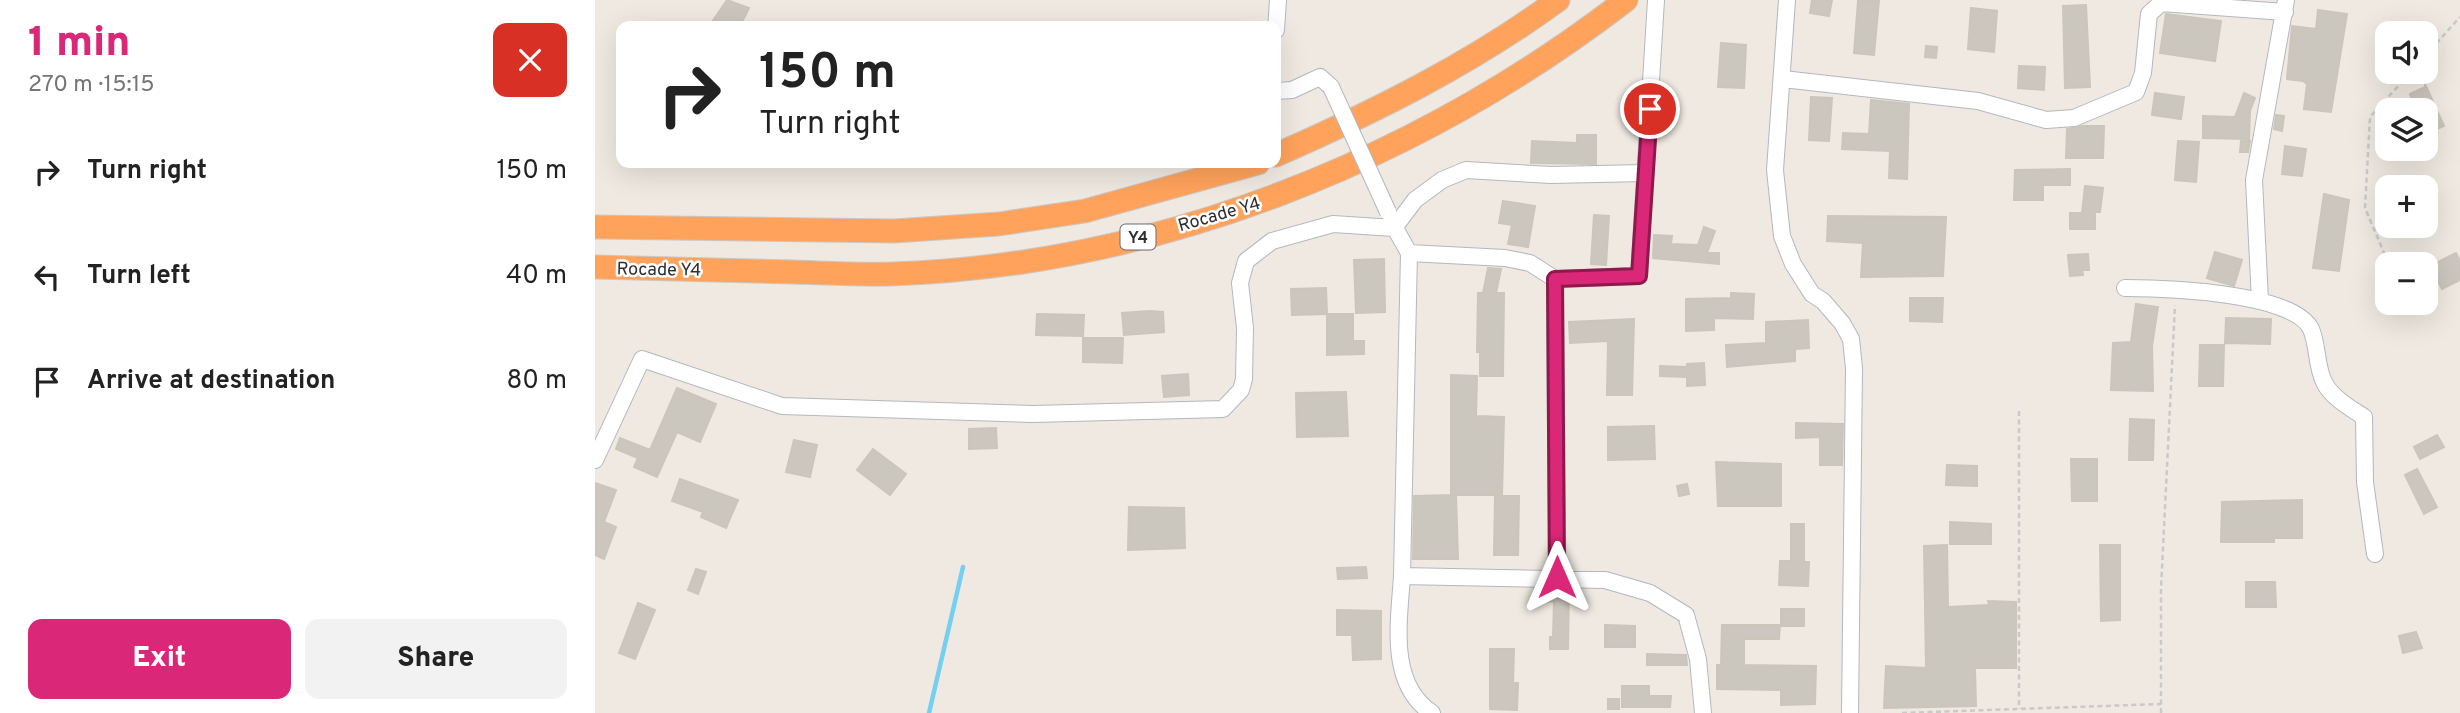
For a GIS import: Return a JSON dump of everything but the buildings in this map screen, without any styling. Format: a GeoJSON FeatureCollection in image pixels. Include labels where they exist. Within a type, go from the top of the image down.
{"type":"FeatureCollection","features":[{"type":"Feature","properties":{"kind":"highway"},"geometry":{"type":"LineString","coordinates":[[1281,153],[1359,119],[1453,69],[1558,0]]}},
{"type":"Feature","properties":{"kind":"highway","name":"Rocade Y4"},"geometry":{"type":"LineString","coordinates":[[595,267],[892,274],[1004,263],[1095,248],[1268,201],[1375,154],[1477,102],[1573,41],[1626,0]]}},
{"type":"Feature","properties":{"kind":"highway","name":"Y4"},"geometry":{"type":"LineString","coordinates":[[595,227],[894,231],[999,224],[1085,211],[1240,168]]}},
{"type":"Feature","properties":{"kind":"street"},"geometry":{"type":"LineString","coordinates":[[1277,21],[1278,0]]}},
{"type":"Feature","properties":{"kind":"street"},"geometry":{"type":"LineString","coordinates":[[1409,253],[1505,258],[1530,263],[1555,279],[1639,276],[1656,0]]}},
{"type":"Feature","properties":{"kind":"street"},"geometry":{"type":"LineString","coordinates":[[1787,0],[1775,170],[1782,236],[1793,264],[1812,293],[1823,301],[1842,323],[1851,339],[1850,713]]}},
{"type":"Feature","properties":{"kind":"street"},"geometry":{"type":"LineString","coordinates":[[1783,79],[1977,100],[2046,120],[2074,118],[2136,92],[2143,73],[2149,14],[2161,3],[2285,6],[2254,180],[2260,300]]}},
{"type":"Feature","properties":{"kind":"street"},"geometry":{"type":"LineString","coordinates":[[1281,91],[1292,90],[1320,77],[1331,87],[1409,253],[1398,658],[1418,704],[1432,713]]}},
{"type":"Feature","properties":{"kind":"street"},"geometry":{"type":"LineString","coordinates":[[1395,228],[1415,200],[1442,180],[1466,170],[1551,175],[1645,173]]}},
{"type":"Feature","properties":{"kind":"street"},"geometry":{"type":"LineString","coordinates":[[595,460],[642,359],[782,406],[1033,414],[1223,409],[1241,390],[1244,379],[1245,328],[1240,283],[1246,261],[1272,241],[1333,224],[1395,228]]}},
{"type":"Feature","properties":{"kind":"street"},"geometry":{"type":"LineString","coordinates":[[1555,279],[1557,577]]}},
{"type":"Feature","properties":{"kind":"street"},"geometry":{"type":"LineString","coordinates":[[2125,288],[2176,288],[2260,300],[2300,317],[2310,328],[2324,382],[2344,404],[2364,417],[2365,482],[2375,554]]}},
{"type":"Feature","properties":{"kind":"street"},"geometry":{"type":"LineString","coordinates":[[1402,576],[1557,577],[1631,586],[1669,602],[1686,615],[1699,659],[1703,713]]}},
{"type":"Feature","properties":{"kind":"path"},"geometry":{"type":"LineString","coordinates":[[2438,42],[2460,17]]}},
{"type":"Feature","properties":{"kind":"path"},"geometry":{"type":"LineString","coordinates":[[2383,252],[2365,208],[2370,117],[2400,84]]}},
{"type":"Feature","properties":{"kind":"path"},"geometry":{"type":"LineString","coordinates":[[2161,713],[2161,589],[2176,288]]}},
{"type":"Feature","properties":{"kind":"path"},"geometry":{"type":"LineString","coordinates":[[2019,411],[2019,709]]}},
{"type":"Feature","properties":{"kind":"path"},"geometry":{"type":"LineString","coordinates":[[1902,713],[2161,704]]}},
{"type":"Feature","properties":{"kind":"waterway"},"geometry":{"type":"LineString","coordinates":[[929,713],[963,567]]}},
{"type":"Feature","properties":{"kind":"route"},"geometry":{"type":"LineString","coordinates":[[1557,577],[1555,279],[1639,276],[1650,109]]}}]}
